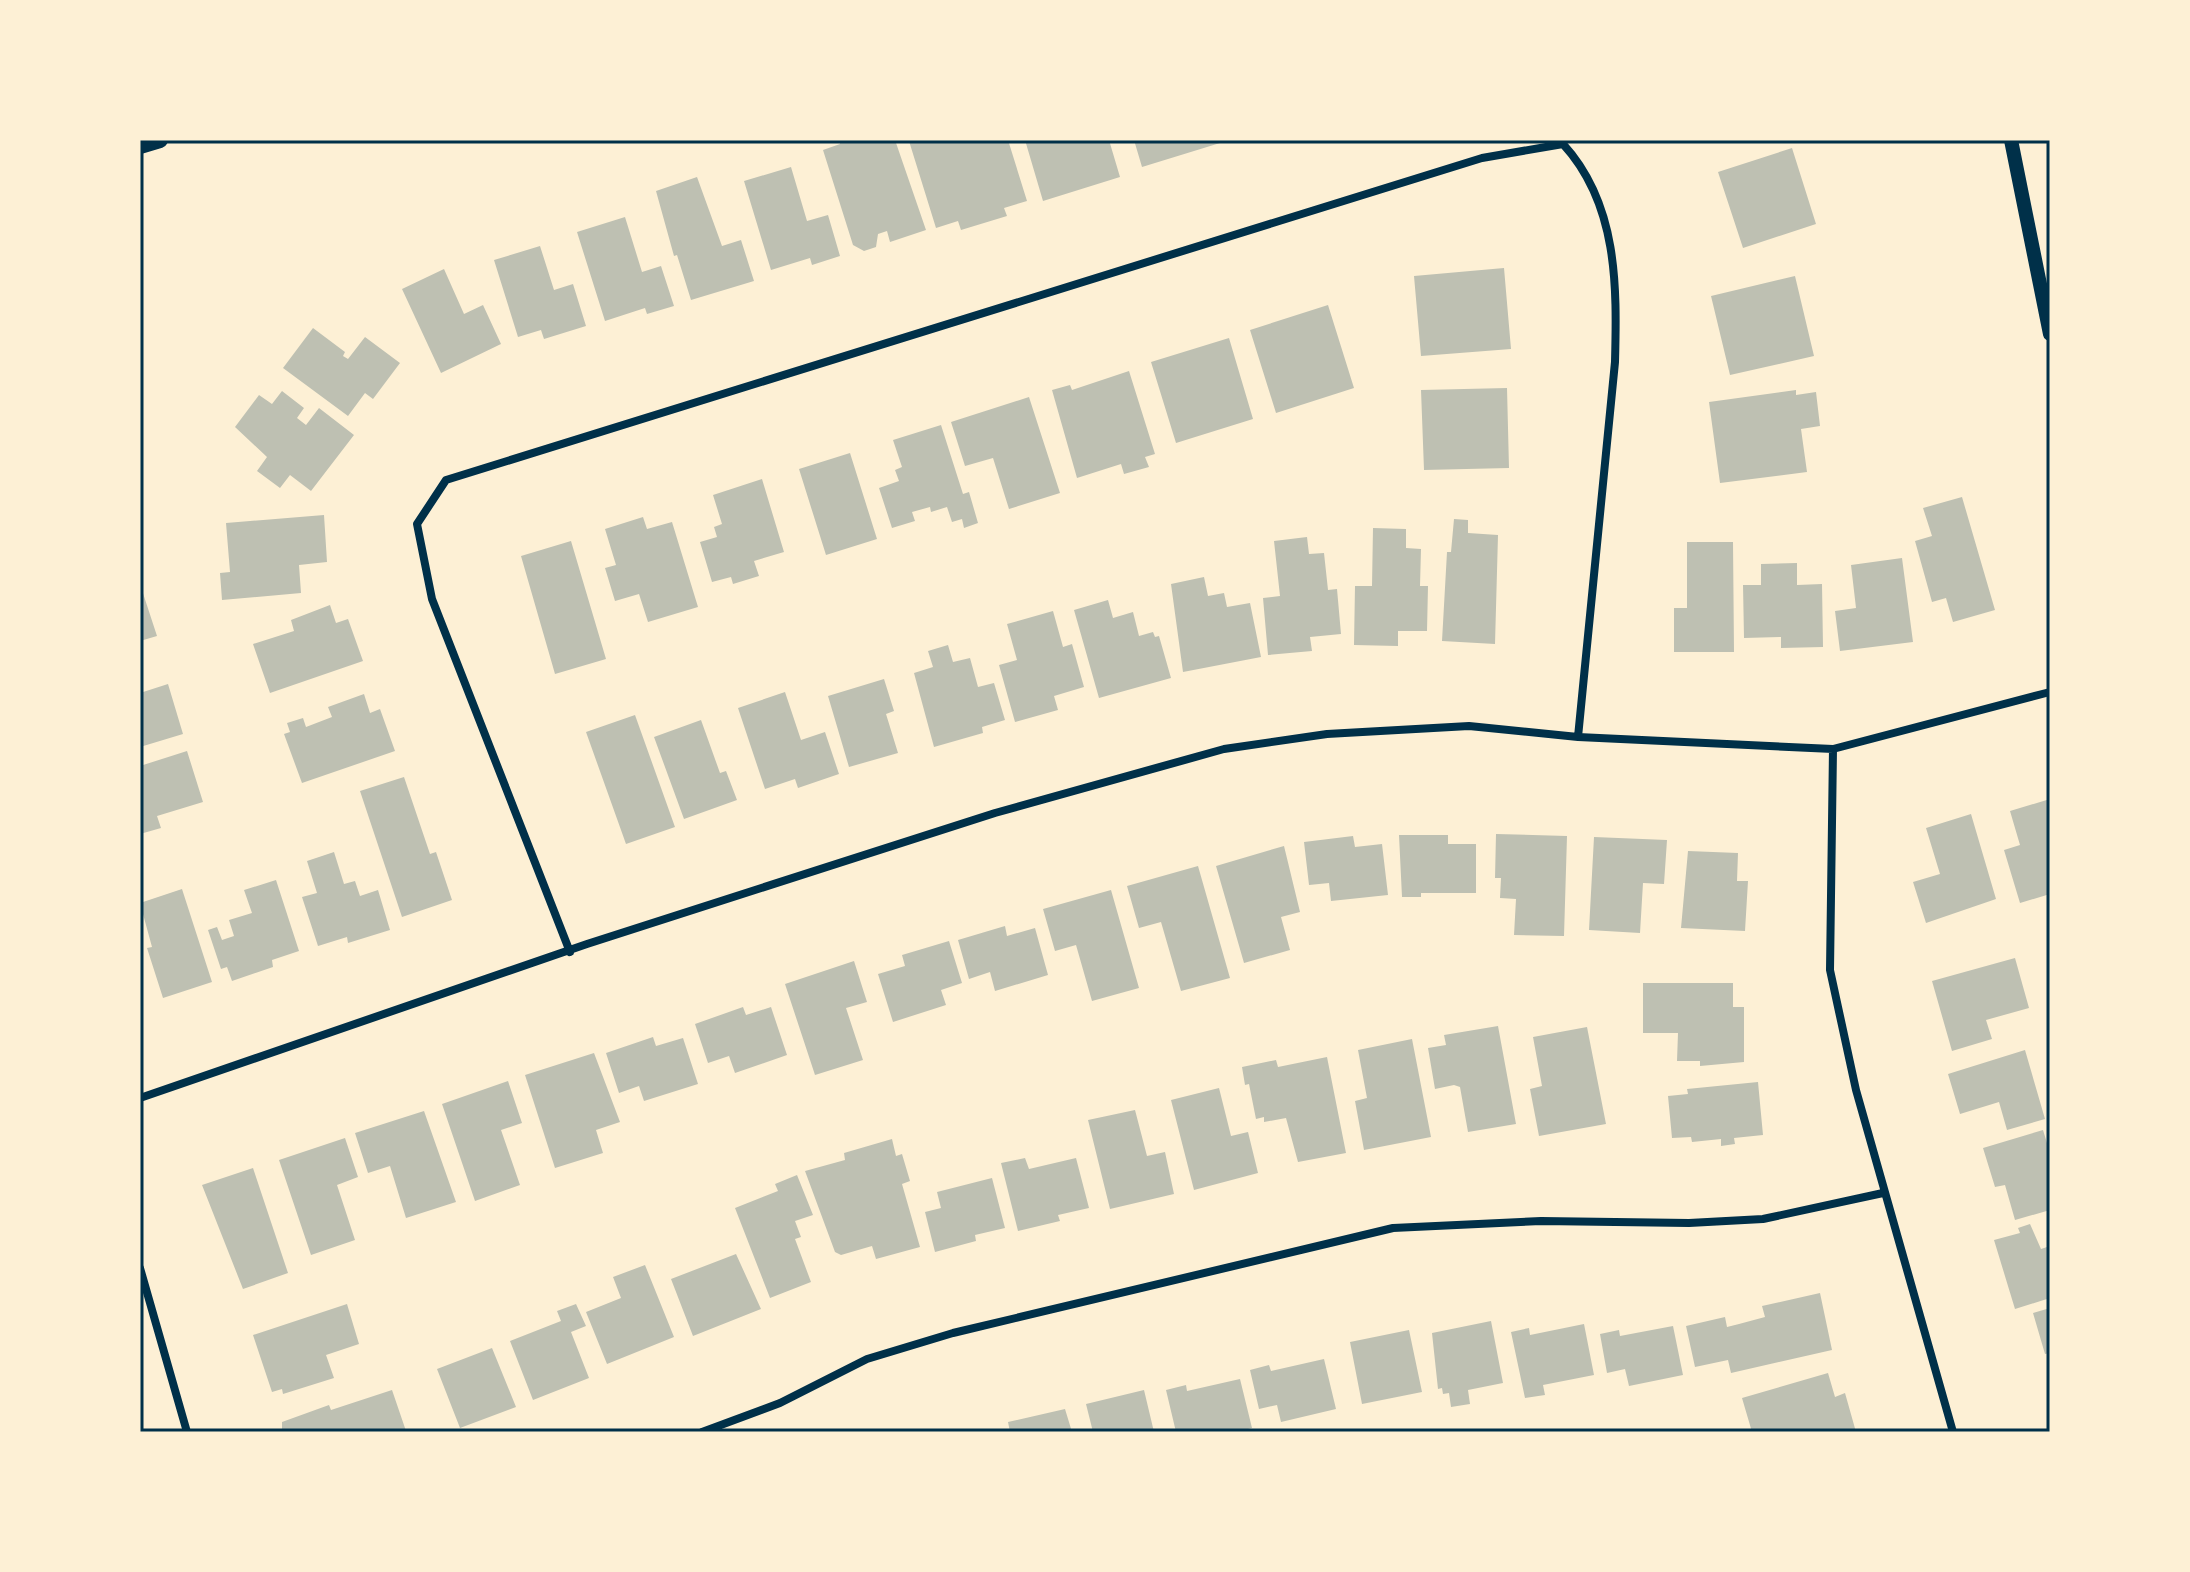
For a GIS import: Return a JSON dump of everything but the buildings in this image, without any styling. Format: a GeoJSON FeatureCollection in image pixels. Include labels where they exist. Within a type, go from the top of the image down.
{"type":"FeatureCollection","features":[{"type":"Feature","properties":{"kind":"main road"},"geometry":{"type":"LineString","coordinates":[[140,146],[160,140]]}},
{"type":"Feature","properties":{"kind":"street"},"geometry":{"type":"LineString","coordinates":[[2011,140],[2050,334]]}},
{"type":"Feature","properties":{"kind":"street"},"geometry":{"type":"LineString","coordinates":[[570,952],[432,599],[417,524],[446,480],[1482,158],[1563,144],[1580,162],[1607,220],[1617,299],[1615,362],[1578,737]]}},
{"type":"Feature","properties":{"kind":"street"},"geometry":{"type":"LineString","coordinates":[[140,1098],[570,952],[995,813],[1224,749],[1314,735],[1469,726],[1578,737],[1833,749],[2050,692]]}},
{"type":"Feature","properties":{"kind":"street"},"geometry":{"type":"LineString","coordinates":[[1833,749],[1830,970],[1856,1090],[1883,1193],[1953,1432]]}},
{"type":"Feature","properties":{"kind":"street"},"geometry":{"type":"LineString","coordinates":[[702,1432],[780,1403],[867,1359],[953,1333],[1378,1231],[1541,1221],[1689,1223],[1763,1219],[1883,1193]]}},
{"type":"Feature","properties":{"kind":"street"},"geometry":{"type":"LineString","coordinates":[[140,1268],[187,1432]]}}]}
